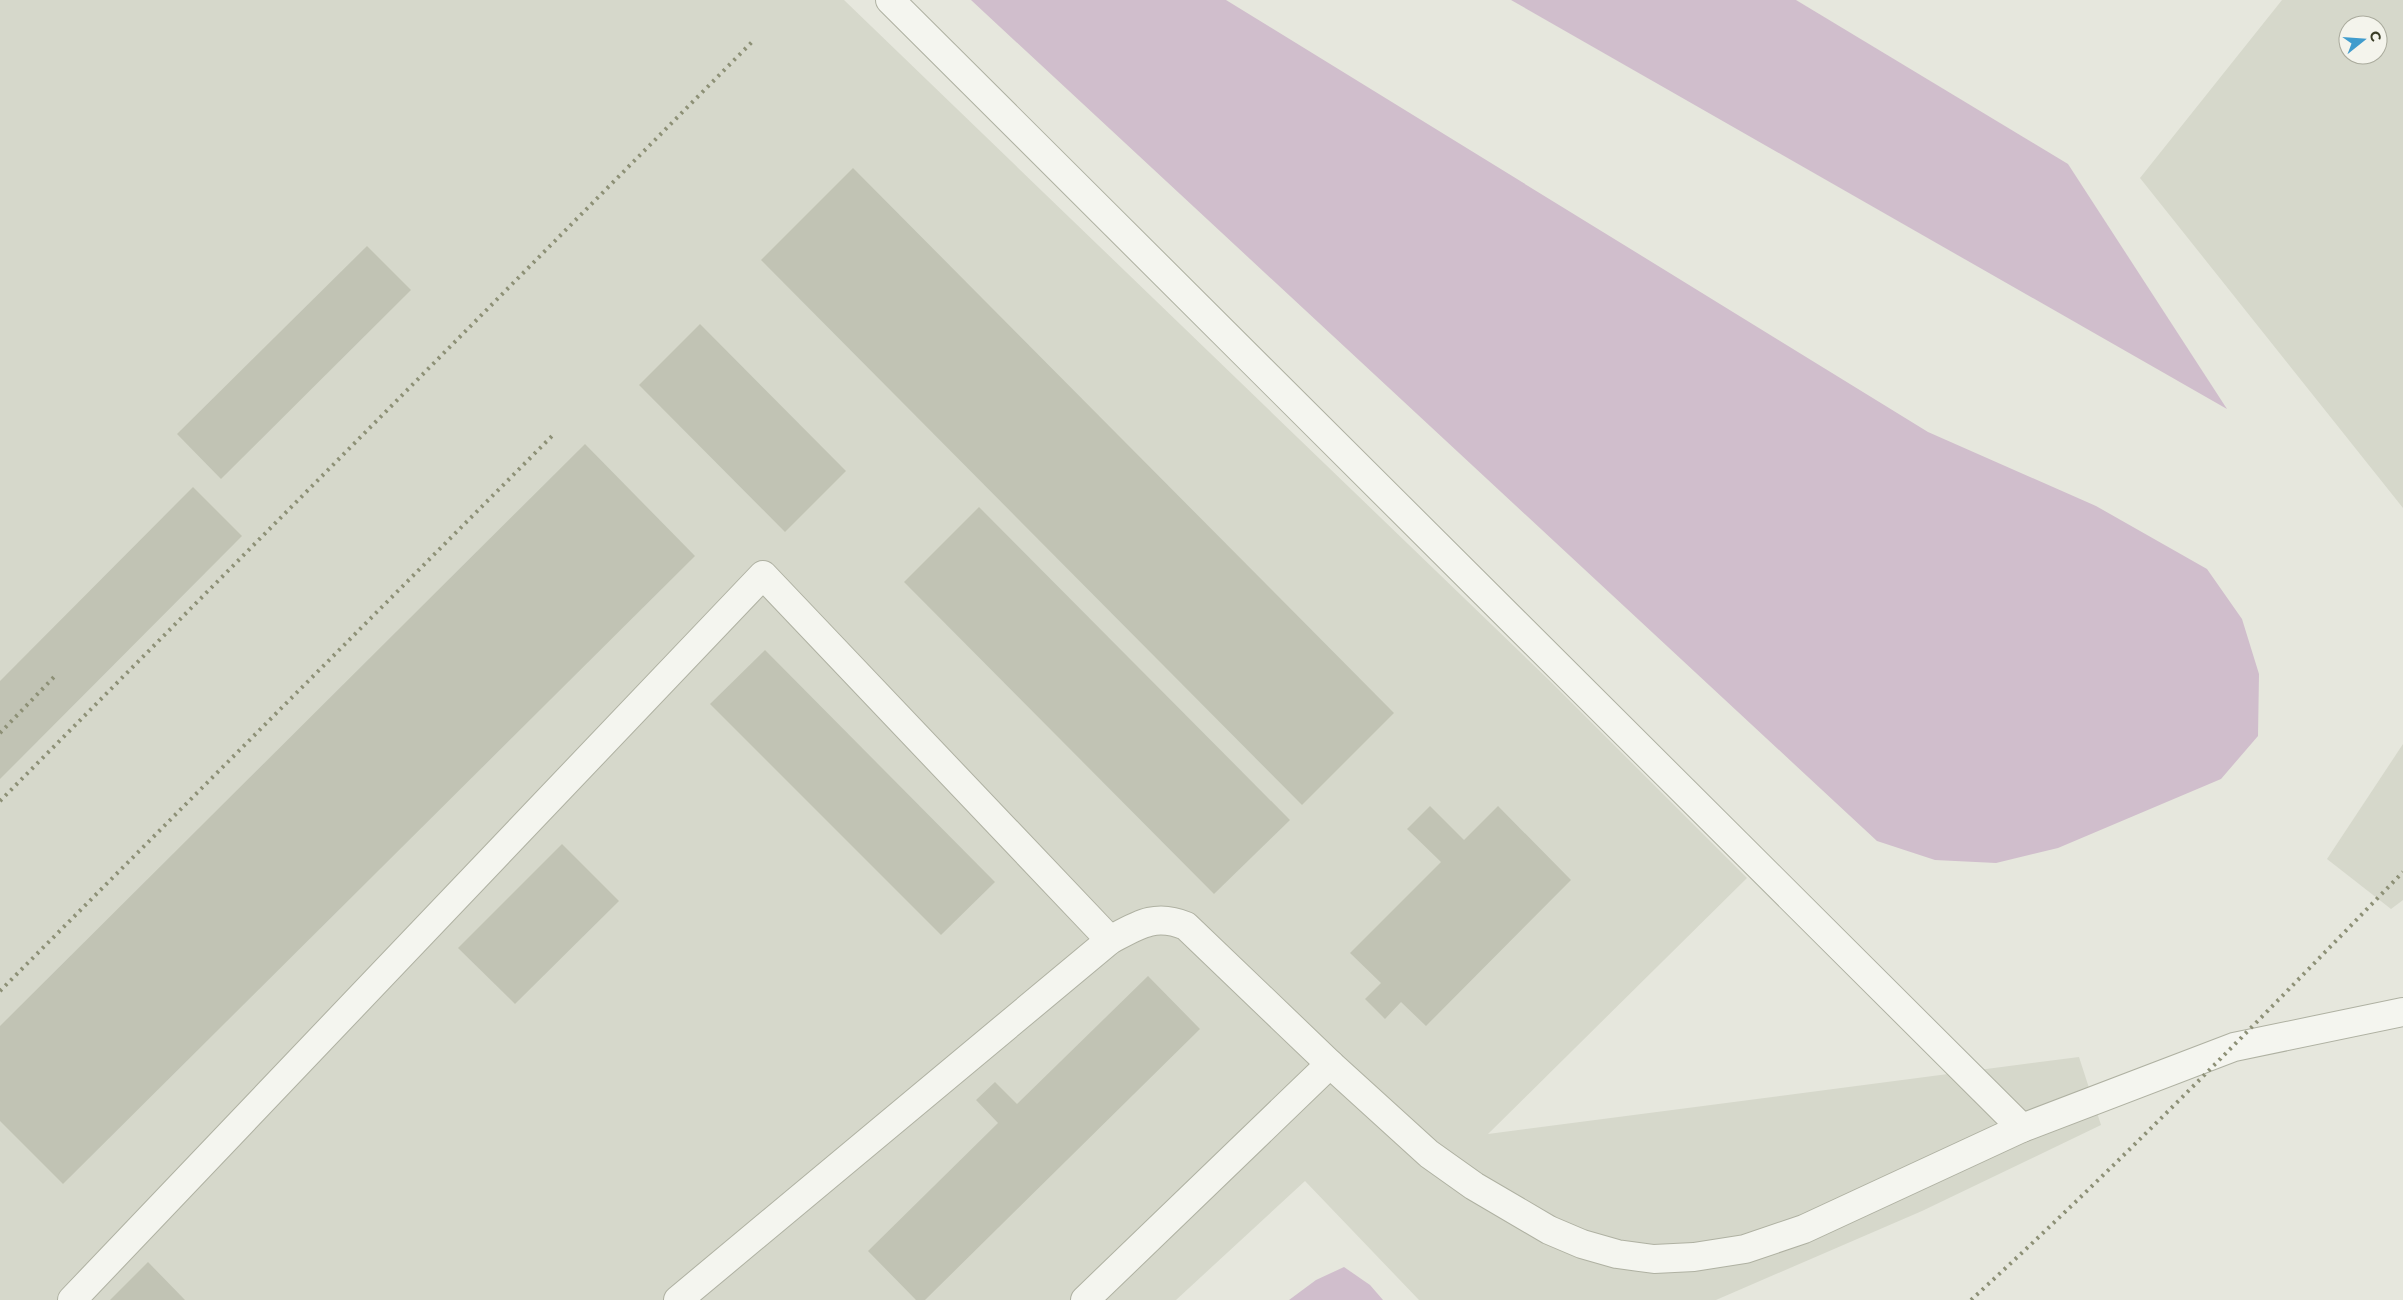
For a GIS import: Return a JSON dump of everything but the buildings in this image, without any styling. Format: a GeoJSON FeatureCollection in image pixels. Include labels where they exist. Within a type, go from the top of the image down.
{"type":"FeatureCollection","features":[{"type":"Feature","properties":{"kind":"lane"},"geometry":{"type":"LineString","coordinates":[[890,0],[2022,1128]]}},
{"type":"Feature","properties":{"kind":"lane"},"geometry":{"type":"LineString","coordinates":[[72,1300],[763,575],[1110,940]]}},
{"type":"Feature","properties":{"kind":"lane"},"geometry":{"type":"LineString","coordinates":[[678,1300],[1110,940],[1134,927],[1155,920],[1170,919],[1186,926],[1330,1064],[1429,1154],[1502,1203],[1549,1230],[1582,1244],[1617,1254],[1654,1259],[1694,1257],[1745,1249],[1804,1229],[2022,1128],[2234,1047],[2403,1012]]}},
{"type":"Feature","properties":{"kind":"lane"},"geometry":{"type":"LineString","coordinates":[[1084,1300],[1330,1064]]}},
{"type":"Feature","properties":{"kind":"shaded area"},"geometry":{"type":"Polygon","coordinates":[[[0,0],[844,0],[1550,681],[1747,878],[1488,1134],[2079,1057],[2101,1125],[1922,1211],[1716,1300],[1419,1300],[1305,1181],[1176,1300],[0,1300],[0,0]]]}},
{"type":"Feature","properties":{"kind":"shaded area"},"geometry":{"type":"Polygon","coordinates":[[[971,0],[1226,0],[1928,432],[2096,506],[2207,569],[2242,619],[2259,674],[2258,736],[2221,779],[2058,848],[1996,863],[1935,860],[1877,841],[971,0]]]}},
{"type":"Feature","properties":{"kind":"shaded area"},"geometry":{"type":"Polygon","coordinates":[[[1511,0],[1796,0],[2068,164],[2227,409],[1511,0]]]}},
{"type":"Feature","properties":{"kind":"shaded area"},"geometry":{"type":"Polygon","coordinates":[[[2282,0],[2403,0],[2403,508],[2140,178],[2282,0]]]}},
{"type":"Feature","properties":{"kind":"shaded area"},"geometry":{"type":"Polygon","coordinates":[[[2403,744],[2403,900],[2391,909],[2327,859],[2403,744]]]}},
{"type":"Feature","properties":{"kind":"shaded area"},"geometry":{"type":"Polygon","coordinates":[[[1344,1267],[1370,1285],[1383,1300],[1289,1300],[1316,1280],[1344,1267]]]}},
{"type":"Feature","properties":{"kind":"railway"},"geometry":{"type":"LineString","coordinates":[[0,801],[752,42]]}},
{"type":"Feature","properties":{"kind":"railway"},"geometry":{"type":"LineString","coordinates":[[0,991],[554,434]]}},
{"type":"Feature","properties":{"kind":"railway"},"geometry":{"type":"LineString","coordinates":[[0,733],[54,677]]}},
{"type":"Feature","properties":{"kind":"railway"},"geometry":{"type":"LineString","coordinates":[[1971,1300],[2136,1143],[2403,872]]}}]}
